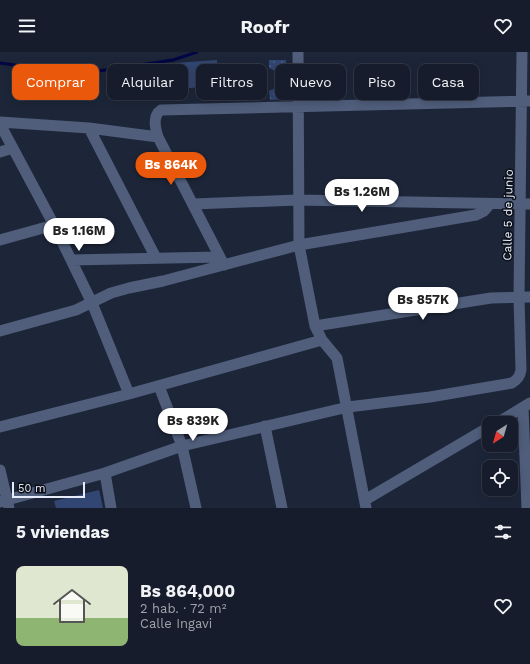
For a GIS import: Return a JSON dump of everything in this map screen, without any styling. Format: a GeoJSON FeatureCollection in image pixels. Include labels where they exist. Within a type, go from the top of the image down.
{"type":"FeatureCollection","features":[{"type":"Feature","properties":{"kind":"street"},"geometry":{"type":"LineString","coordinates":[[298,52],[297,200],[299,245],[315,326],[322,340],[337,358],[348,407],[365,504],[482,431]]}},
{"type":"Feature","properties":{"kind":"street","name":"Calle 5 de junio"},"geometry":{"type":"LineString","coordinates":[[348,407],[430,397],[512,383],[519,378],[521,370],[525,297],[526,101],[522,52]]}},
{"type":"Feature","properties":{"kind":"street"},"geometry":{"type":"LineString","coordinates":[[222,261],[194,204],[158,137],[155,127],[157,112],[161,110],[526,101]]}},
{"type":"Feature","properties":{"kind":"street"},"geometry":{"type":"LineString","coordinates":[[0,123],[89,128],[158,137]]}},
{"type":"Feature","properties":{"kind":"street"},"geometry":{"type":"LineString","coordinates":[[0,123],[54,225],[92,303],[129,394]]}},
{"type":"Feature","properties":{"kind":"street"},"geometry":{"type":"LineString","coordinates":[[89,128],[156,258]]}},
{"type":"Feature","properties":{"kind":"street"},"geometry":{"type":"LineString","coordinates":[[0,152],[13,148]]}},
{"type":"Feature","properties":{"kind":"street"},"geometry":{"type":"LineString","coordinates":[[194,204],[297,200],[525,204]]}},
{"type":"Feature","properties":{"kind":"street"},"geometry":{"type":"LineString","coordinates":[[0,331],[44,320],[92,303],[112,293],[163,281],[222,261],[299,245],[476,215],[484,211],[490,204]]}},
{"type":"Feature","properties":{"kind":"street"},"geometry":{"type":"LineString","coordinates":[[0,240],[54,225]]}},
{"type":"Feature","properties":{"kind":"street"},"geometry":{"type":"LineString","coordinates":[[71,260],[156,258],[222,261]]}},
{"type":"Feature","properties":{"kind":"street"},"geometry":{"type":"LineString","coordinates":[[315,326],[491,298],[525,297]]}},
{"type":"Feature","properties":{"kind":"street"},"geometry":{"type":"LineString","coordinates":[[0,427],[159,386],[322,340]]}},
{"type":"Feature","properties":{"kind":"street"},"geometry":{"type":"LineString","coordinates":[[159,386],[182,446],[196,508]]}},
{"type":"Feature","properties":{"kind":"street"},"geometry":{"type":"LineString","coordinates":[[508,416],[526,405]]}},
{"type":"Feature","properties":{"kind":"street"},"geometry":{"type":"LineString","coordinates":[[526,405],[527,508]]}},
{"type":"Feature","properties":{"kind":"street"},"geometry":{"type":"LineString","coordinates":[[0,470],[6,503],[105,473],[182,446],[348,407]]}},
{"type":"Feature","properties":{"kind":"street"},"geometry":{"type":"LineString","coordinates":[[265,426],[282,508]]}},
{"type":"Feature","properties":{"kind":"street"},"geometry":{"type":"LineString","coordinates":[[105,473],[111,508]]}},
{"type":"Feature","properties":{"kind":"shaded area"},"geometry":{"type":"Polygon","coordinates":[[[217,60],[217,64],[196,64],[196,88],[188,88],[188,64],[174,63],[217,60]]]}},
{"type":"Feature","properties":{"kind":"shaded area"},"geometry":{"type":"Polygon","coordinates":[[[269,60],[286,60],[286,64],[275,64],[275,71],[269,68],[269,60]]]}},
{"type":"Feature","properties":{"kind":"shaded area"},"geometry":{"type":"Polygon","coordinates":[[[275,88],[275,100],[270,100],[269,91],[275,88]]]}},
{"type":"Feature","properties":{"kind":"shaded area"},"geometry":{"type":"Polygon","coordinates":[[[99,490],[103,508],[56,508],[54,501],[99,490]]]}},
{"type":"Feature","properties":{"kind":"waterway"},"geometry":{"type":"LineString","coordinates":[[0,63],[78,74],[173,60],[197,52]]}}]}
